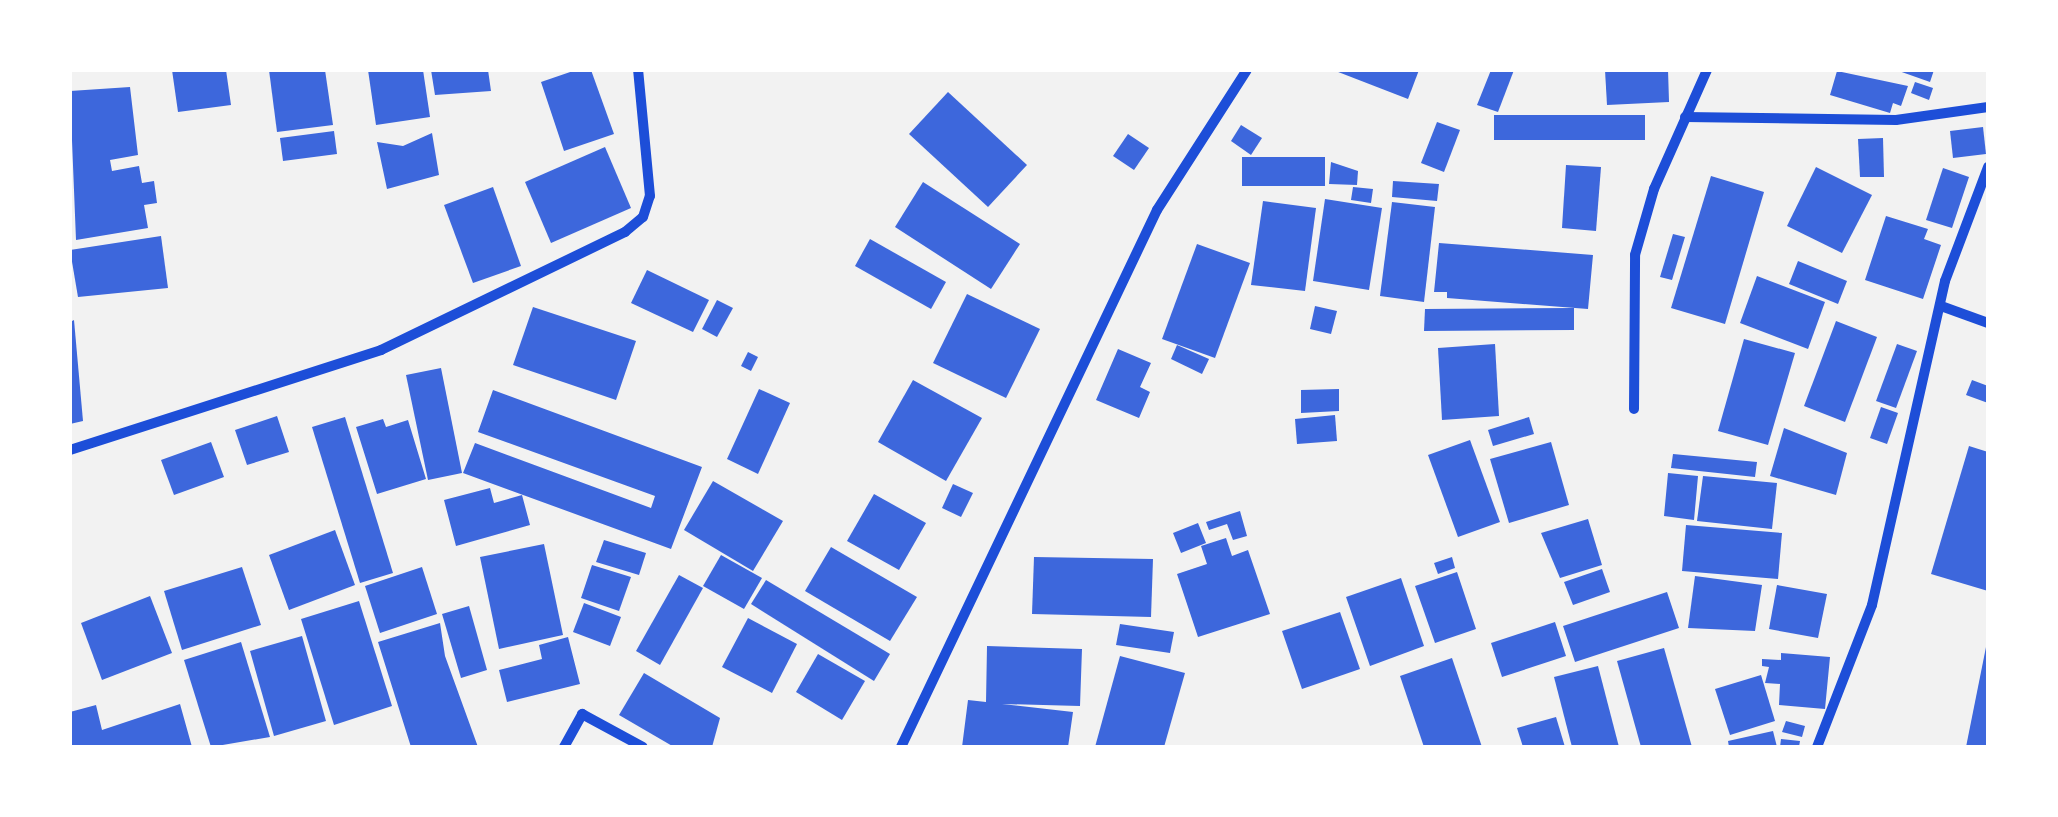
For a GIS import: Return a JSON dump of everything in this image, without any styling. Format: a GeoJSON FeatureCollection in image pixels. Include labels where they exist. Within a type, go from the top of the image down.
{"type":"FeatureCollection","features":[{"type":"Feature","properties":{"kind":"street"},"geometry":{"type":"LineString","coordinates":[[70,450],[381,350],[626,232],[643,217],[650,196],[638,70]]}},
{"type":"Feature","properties":{"kind":"street"},"geometry":{"type":"LineString","coordinates":[[901,747],[1158,210],[1247,70]]}},
{"type":"Feature","properties":{"kind":"street"},"geometry":{"type":"LineString","coordinates":[[1634,409],[1634,255],[1706,70]]}},
{"type":"Feature","properties":{"kind":"street"},"geometry":{"type":"LineString","coordinates":[[1685,117],[1896,120],[1988,107]]}},
{"type":"Feature","properties":{"kind":"street"},"geometry":{"type":"LineString","coordinates":[[1817,747],[1872,605],[1941,306],[1988,167]]}},
{"type":"Feature","properties":{"kind":"street"},"geometry":{"type":"LineString","coordinates":[[1941,306],[1988,323]]}},
{"type":"Feature","properties":{"kind":"street"},"geometry":{"type":"LineString","coordinates":[[564,747],[582,714],[643,747]]}},
{"type":"Feature","properties":{"kind":"building"},"geometry":{"type":"Polygon","coordinates":[[[172,70],[226,70],[231,105],[178,112],[172,70]]]}},
{"type":"Feature","properties":{"kind":"building"},"geometry":{"type":"Polygon","coordinates":[[[269,70],[325,70],[333,125],[277,132],[269,70]]]}},
{"type":"Feature","properties":{"kind":"building"},"geometry":{"type":"Polygon","coordinates":[[[368,70],[423,70],[430,117],[376,125],[368,70]]]}},
{"type":"Feature","properties":{"kind":"building"},"geometry":{"type":"Polygon","coordinates":[[[431,70],[488,70],[491,91],[435,95],[431,70]]]}},
{"type":"Feature","properties":{"kind":"building"},"geometry":{"type":"Polygon","coordinates":[[[576,70],[591,70],[614,134],[564,151],[541,82],[576,70]]]}},
{"type":"Feature","properties":{"kind":"building"},"geometry":{"type":"Polygon","coordinates":[[[1333,70],[1419,70],[1408,99],[1333,70]]]}},
{"type":"Feature","properties":{"kind":"building"},"geometry":{"type":"Polygon","coordinates":[[[1491,70],[1514,70],[1498,112],[1477,105],[1491,70]]]}},
{"type":"Feature","properties":{"kind":"building"},"geometry":{"type":"Polygon","coordinates":[[[1605,70],[1668,70],[1669,102],[1607,105],[1605,70]]]}},
{"type":"Feature","properties":{"kind":"building"},"geometry":{"type":"Polygon","coordinates":[[[1896,70],[1934,70],[1930,82],[1896,70]]]}},
{"type":"Feature","properties":{"kind":"building"},"geometry":{"type":"Polygon","coordinates":[[[1837,71],[1908,86],[1901,106],[1893,103],[1890,113],[1830,95],[1837,71]]]}},
{"type":"Feature","properties":{"kind":"building"},"geometry":{"type":"Polygon","coordinates":[[[1915,82],[1933,88],[1929,100],[1911,93],[1915,82]]]}},
{"type":"Feature","properties":{"kind":"building"},"geometry":{"type":"Polygon","coordinates":[[[130,87],[138,155],[110,160],[112,171],[139,166],[142,183],[154,181],[157,203],[144,205],[148,228],[76,240],[70,91],[130,87]]]}},
{"type":"Feature","properties":{"kind":"building"},"geometry":{"type":"Polygon","coordinates":[[[948,92],[1027,165],[988,207],[909,134],[948,92]]]}},
{"type":"Feature","properties":{"kind":"building"},"geometry":{"type":"Polygon","coordinates":[[[1494,115],[1645,115],[1645,140],[1494,140],[1494,115]]]}},
{"type":"Feature","properties":{"kind":"building"},"geometry":{"type":"Polygon","coordinates":[[[1437,122],[1460,130],[1444,172],[1421,163],[1437,122]]]}},
{"type":"Feature","properties":{"kind":"building"},"geometry":{"type":"Polygon","coordinates":[[[1241,125],[1262,138],[1251,155],[1231,141],[1241,125]]]}},
{"type":"Feature","properties":{"kind":"building"},"geometry":{"type":"Polygon","coordinates":[[[1983,127],[1986,154],[1953,158],[1950,131],[1983,127]]]}},
{"type":"Feature","properties":{"kind":"building"},"geometry":{"type":"Polygon","coordinates":[[[334,131],[337,154],[283,161],[280,138],[334,131]]]}},
{"type":"Feature","properties":{"kind":"building"},"geometry":{"type":"Polygon","coordinates":[[[432,133],[439,175],[387,189],[377,142],[403,146],[432,133]]]}},
{"type":"Feature","properties":{"kind":"building"},"geometry":{"type":"Polygon","coordinates":[[[1128,134],[1149,148],[1134,170],[1113,156],[1128,134]]]}},
{"type":"Feature","properties":{"kind":"building"},"geometry":{"type":"Polygon","coordinates":[[[1883,138],[1884,177],[1860,177],[1858,139],[1883,138]]]}},
{"type":"Feature","properties":{"kind":"building"},"geometry":{"type":"Polygon","coordinates":[[[605,147],[631,208],[551,243],[525,182],[605,147]]]}},
{"type":"Feature","properties":{"kind":"building"},"geometry":{"type":"Polygon","coordinates":[[[1242,157],[1325,157],[1325,186],[1242,186],[1242,157]]]}},
{"type":"Feature","properties":{"kind":"building"},"geometry":{"type":"Polygon","coordinates":[[[1331,162],[1358,171],[1357,185],[1329,184],[1331,162]]]}},
{"type":"Feature","properties":{"kind":"building"},"geometry":{"type":"Polygon","coordinates":[[[1566,165],[1601,167],[1596,231],[1562,228],[1566,165]]]}},
{"type":"Feature","properties":{"kind":"building"},"geometry":{"type":"Polygon","coordinates":[[[1816,167],[1872,195],[1842,253],[1787,226],[1816,167]]]}},
{"type":"Feature","properties":{"kind":"building"},"geometry":{"type":"Polygon","coordinates":[[[1943,168],[1969,177],[1952,228],[1926,220],[1943,168]]]}},
{"type":"Feature","properties":{"kind":"building"},"geometry":{"type":"Polygon","coordinates":[[[1711,176],[1764,192],[1725,324],[1671,308],[1711,176]]]}},
{"type":"Feature","properties":{"kind":"building"},"geometry":{"type":"Polygon","coordinates":[[[1393,181],[1439,184],[1437,201],[1392,197],[1393,181]]]}},
{"type":"Feature","properties":{"kind":"building"},"geometry":{"type":"Polygon","coordinates":[[[923,182],[1020,244],[991,289],[895,227],[923,182]]]}},
{"type":"Feature","properties":{"kind":"building"},"geometry":{"type":"Polygon","coordinates":[[[493,187],[521,266],[473,283],[444,205],[493,187]]]}},
{"type":"Feature","properties":{"kind":"building"},"geometry":{"type":"Polygon","coordinates":[[[1353,187],[1373,189],[1371,203],[1351,200],[1353,187]]]}},
{"type":"Feature","properties":{"kind":"building"},"geometry":{"type":"Polygon","coordinates":[[[1325,199],[1382,208],[1369,290],[1313,281],[1325,199]]]}},
{"type":"Feature","properties":{"kind":"building"},"geometry":{"type":"Polygon","coordinates":[[[1263,201],[1316,208],[1305,291],[1251,285],[1263,201]]]}},
{"type":"Feature","properties":{"kind":"building"},"geometry":{"type":"Polygon","coordinates":[[[1392,202],[1435,207],[1424,302],[1380,296],[1392,202]]]}},
{"type":"Feature","properties":{"kind":"building"},"geometry":{"type":"Polygon","coordinates":[[[1886,216],[1928,229],[1924,239],[1941,245],[1923,299],[1865,280],[1886,216]]]}},
{"type":"Feature","properties":{"kind":"building"},"geometry":{"type":"Polygon","coordinates":[[[1673,234],[1685,237],[1672,280],[1660,277],[1673,234]]]}},
{"type":"Feature","properties":{"kind":"building"},"geometry":{"type":"Polygon","coordinates":[[[161,236],[168,288],[78,297],[70,250],[161,236]]]}},
{"type":"Feature","properties":{"kind":"building"},"geometry":{"type":"Polygon","coordinates":[[[870,239],[946,282],[931,309],[855,266],[870,239]]]}},
{"type":"Feature","properties":{"kind":"building"},"geometry":{"type":"Polygon","coordinates":[[[1439,243],[1593,255],[1588,309],[1447,298],[1447,292],[1434,292],[1439,243]]]}},
{"type":"Feature","properties":{"kind":"building"},"geometry":{"type":"Polygon","coordinates":[[[1197,244],[1250,263],[1215,358],[1162,339],[1197,244]]]}},
{"type":"Feature","properties":{"kind":"building"},"geometry":{"type":"Polygon","coordinates":[[[1798,261],[1847,281],[1838,304],[1789,284],[1798,261]]]}},
{"type":"Feature","properties":{"kind":"building"},"geometry":{"type":"Polygon","coordinates":[[[647,270],[709,300],[693,332],[631,303],[647,270]]]}},
{"type":"Feature","properties":{"kind":"building"},"geometry":{"type":"Polygon","coordinates":[[[1757,276],[1825,302],[1808,349],[1740,323],[1757,276]]]}},
{"type":"Feature","properties":{"kind":"building"},"geometry":{"type":"Polygon","coordinates":[[[967,294],[1040,329],[1006,398],[933,363],[967,294]]]}},
{"type":"Feature","properties":{"kind":"building"},"geometry":{"type":"Polygon","coordinates":[[[717,300],[733,308],[717,337],[702,329],[717,300]]]}},
{"type":"Feature","properties":{"kind":"building"},"geometry":{"type":"Polygon","coordinates":[[[1315,306],[1337,311],[1331,334],[1310,329],[1315,306]]]}},
{"type":"Feature","properties":{"kind":"building"},"geometry":{"type":"Polygon","coordinates":[[[533,307],[636,341],[616,400],[513,365],[533,307]]]}},
{"type":"Feature","properties":{"kind":"building"},"geometry":{"type":"Polygon","coordinates":[[[1574,308],[1574,330],[1424,331],[1425,309],[1574,308]]]}},
{"type":"Feature","properties":{"kind":"building"},"geometry":{"type":"Polygon","coordinates":[[[74,320],[83,421],[70,424],[70,322],[74,320]]]}},
{"type":"Feature","properties":{"kind":"building"},"geometry":{"type":"Polygon","coordinates":[[[1836,321],[1877,337],[1845,422],[1804,406],[1836,321]]]}},
{"type":"Feature","properties":{"kind":"building"},"geometry":{"type":"Polygon","coordinates":[[[1744,339],[1795,353],[1768,445],[1718,431],[1744,339]]]}},
{"type":"Feature","properties":{"kind":"building"},"geometry":{"type":"Polygon","coordinates":[[[1495,344],[1499,416],[1442,420],[1438,348],[1495,344]]]}},
{"type":"Feature","properties":{"kind":"building"},"geometry":{"type":"Polygon","coordinates":[[[1897,344],[1917,351],[1896,408],[1876,401],[1897,344]]]}},
{"type":"Feature","properties":{"kind":"building"},"geometry":{"type":"Polygon","coordinates":[[[1177,345],[1209,359],[1202,374],[1171,359],[1177,345]]]}},
{"type":"Feature","properties":{"kind":"building"},"geometry":{"type":"Polygon","coordinates":[[[1118,349],[1151,363],[1140,387],[1150,392],[1139,418],[1096,400],[1118,349]]]}},
{"type":"Feature","properties":{"kind":"building"},"geometry":{"type":"Polygon","coordinates":[[[748,352],[758,357],[751,371],[741,366],[748,352]]]}},
{"type":"Feature","properties":{"kind":"building"},"geometry":{"type":"Polygon","coordinates":[[[441,368],[462,473],[428,480],[406,375],[441,368]]]}},
{"type":"Feature","properties":{"kind":"building"},"geometry":{"type":"Polygon","coordinates":[[[913,380],[982,418],[946,481],[878,442],[913,380]]]}},
{"type":"Feature","properties":{"kind":"building"},"geometry":{"type":"Polygon","coordinates":[[[1972,380],[1988,386],[1988,403],[1966,395],[1972,380]]]}},
{"type":"Feature","properties":{"kind":"building"},"geometry":{"type":"Polygon","coordinates":[[[759,389],[790,403],[758,474],[727,459],[759,389]]]}},
{"type":"Feature","properties":{"kind":"building"},"geometry":{"type":"Polygon","coordinates":[[[1339,389],[1339,411],[1301,413],[1301,390],[1339,389]]]}},
{"type":"Feature","properties":{"kind":"building"},"geometry":{"type":"Polygon","coordinates":[[[493,390],[702,467],[671,549],[463,473],[475,443],[651,508],[655,496],[478,432],[493,390]]]}},
{"type":"Feature","properties":{"kind":"building"},"geometry":{"type":"Polygon","coordinates":[[[1881,407],[1898,413],[1887,444],[1870,438],[1881,407]]]}},
{"type":"Feature","properties":{"kind":"building"},"geometry":{"type":"Polygon","coordinates":[[[1335,415],[1337,441],[1297,444],[1295,419],[1335,415]]]}},
{"type":"Feature","properties":{"kind":"building"},"geometry":{"type":"Polygon","coordinates":[[[277,416],[289,452],[247,465],[235,430],[277,416]]]}},
{"type":"Feature","properties":{"kind":"building"},"geometry":{"type":"Polygon","coordinates":[[[345,417],[393,573],[360,583],[312,427],[345,417]]]}},
{"type":"Feature","properties":{"kind":"building"},"geometry":{"type":"Polygon","coordinates":[[[1529,417],[1534,434],[1493,446],[1488,430],[1529,417]]]}},
{"type":"Feature","properties":{"kind":"building"},"geometry":{"type":"Polygon","coordinates":[[[383,419],[386,427],[408,420],[426,479],[377,494],[356,427],[383,419]]]}},
{"type":"Feature","properties":{"kind":"building"},"geometry":{"type":"Polygon","coordinates":[[[1784,428],[1847,453],[1836,495],[1770,476],[1784,428]]]}},
{"type":"Feature","properties":{"kind":"building"},"geometry":{"type":"Polygon","coordinates":[[[1470,440],[1500,522],[1458,537],[1428,455],[1470,440]]]}},
{"type":"Feature","properties":{"kind":"building"},"geometry":{"type":"Polygon","coordinates":[[[211,442],[224,477],[174,495],[161,460],[211,442]]]}},
{"type":"Feature","properties":{"kind":"building"},"geometry":{"type":"Polygon","coordinates":[[[1551,442],[1569,505],[1509,523],[1490,459],[1551,442]]]}},
{"type":"Feature","properties":{"kind":"building"},"geometry":{"type":"Polygon","coordinates":[[[1969,446],[1988,452],[1988,591],[1931,574],[1969,446]]]}},
{"type":"Feature","properties":{"kind":"building"},"geometry":{"type":"Polygon","coordinates":[[[1673,454],[1757,462],[1755,477],[1671,468],[1673,454]]]}},
{"type":"Feature","properties":{"kind":"building"},"geometry":{"type":"Polygon","coordinates":[[[1668,473],[1698,476],[1694,520],[1664,516],[1668,473]]]}},
{"type":"Feature","properties":{"kind":"building"},"geometry":{"type":"Polygon","coordinates":[[[1703,476],[1777,483],[1772,529],[1697,521],[1703,476]]]}},
{"type":"Feature","properties":{"kind":"building"},"geometry":{"type":"Polygon","coordinates":[[[713,481],[783,521],[753,571],[684,530],[713,481]]]}},
{"type":"Feature","properties":{"kind":"building"},"geometry":{"type":"Polygon","coordinates":[[[953,484],[973,493],[961,517],[942,508],[953,484]]]}},
{"type":"Feature","properties":{"kind":"building"},"geometry":{"type":"Polygon","coordinates":[[[490,488],[494,503],[522,495],[530,525],[456,546],[444,500],[490,488]]]}},
{"type":"Feature","properties":{"kind":"building"},"geometry":{"type":"Polygon","coordinates":[[[874,494],[926,523],[899,570],[847,541],[874,494]]]}},
{"type":"Feature","properties":{"kind":"building"},"geometry":{"type":"Polygon","coordinates":[[[1240,511],[1247,536],[1233,540],[1227,524],[1209,530],[1206,522],[1240,511]]]}},
{"type":"Feature","properties":{"kind":"building"},"geometry":{"type":"Polygon","coordinates":[[[1588,519],[1602,565],[1560,578],[1541,533],[1588,519]]]}},
{"type":"Feature","properties":{"kind":"building"},"geometry":{"type":"Polygon","coordinates":[[[1198,523],[1206,543],[1181,553],[1173,533],[1198,523]]]}},
{"type":"Feature","properties":{"kind":"building"},"geometry":{"type":"Polygon","coordinates":[[[1686,525],[1782,533],[1778,579],[1682,571],[1686,525]]]}},
{"type":"Feature","properties":{"kind":"building"},"geometry":{"type":"Polygon","coordinates":[[[335,530],[355,585],[289,610],[269,555],[335,530]]]}},
{"type":"Feature","properties":{"kind":"building"},"geometry":{"type":"Polygon","coordinates":[[[1226,538],[1232,556],[1248,550],[1270,614],[1198,637],[1177,574],[1207,564],[1201,546],[1226,538]]]}},
{"type":"Feature","properties":{"kind":"building"},"geometry":{"type":"Polygon","coordinates":[[[604,540],[646,553],[639,575],[596,562],[604,540]]]}},
{"type":"Feature","properties":{"kind":"building"},"geometry":{"type":"Polygon","coordinates":[[[544,544],[563,635],[499,649],[480,557],[544,544]]]}},
{"type":"Feature","properties":{"kind":"building"},"geometry":{"type":"Polygon","coordinates":[[[831,547],[917,597],[890,641],[805,591],[831,547]]]}},
{"type":"Feature","properties":{"kind":"building"},"geometry":{"type":"Polygon","coordinates":[[[721,555],[762,578],[744,609],[703,586],[721,555]]]}},
{"type":"Feature","properties":{"kind":"building"},"geometry":{"type":"Polygon","coordinates":[[[1034,557],[1153,559],[1151,617],[1032,614],[1034,557]]]}},
{"type":"Feature","properties":{"kind":"building"},"geometry":{"type":"Polygon","coordinates":[[[1452,557],[1455,568],[1438,574],[1434,563],[1452,557]]]}},
{"type":"Feature","properties":{"kind":"building"},"geometry":{"type":"Polygon","coordinates":[[[592,565],[631,577],[619,611],[581,598],[592,565]]]}},
{"type":"Feature","properties":{"kind":"building"},"geometry":{"type":"Polygon","coordinates":[[[242,567],[261,625],[182,650],[164,591],[242,567]]]}},
{"type":"Feature","properties":{"kind":"building"},"geometry":{"type":"Polygon","coordinates":[[[422,567],[437,614],[380,633],[365,586],[422,567]]]}},
{"type":"Feature","properties":{"kind":"building"},"geometry":{"type":"Polygon","coordinates":[[[1602,569],[1610,592],[1573,605],[1564,582],[1602,569]]]}},
{"type":"Feature","properties":{"kind":"building"},"geometry":{"type":"Polygon","coordinates":[[[1457,572],[1476,629],[1435,643],[1415,586],[1457,572]]]}},
{"type":"Feature","properties":{"kind":"building"},"geometry":{"type":"Polygon","coordinates":[[[679,575],[703,588],[660,665],[636,651],[679,575]]]}},
{"type":"Feature","properties":{"kind":"building"},"geometry":{"type":"Polygon","coordinates":[[[1695,576],[1762,585],[1755,631],[1688,628],[1695,576]]]}},
{"type":"Feature","properties":{"kind":"building"},"geometry":{"type":"Polygon","coordinates":[[[1401,578],[1424,646],[1370,666],[1346,597],[1401,578]]]}},
{"type":"Feature","properties":{"kind":"building"},"geometry":{"type":"Polygon","coordinates":[[[766,580],[890,654],[874,681],[751,604],[766,580]]]}},
{"type":"Feature","properties":{"kind":"building"},"geometry":{"type":"Polygon","coordinates":[[[1777,585],[1827,594],[1818,638],[1769,629],[1777,585]]]}},
{"type":"Feature","properties":{"kind":"building"},"geometry":{"type":"Polygon","coordinates":[[[1667,592],[1679,628],[1575,662],[1563,626],[1667,592]]]}},
{"type":"Feature","properties":{"kind":"building"},"geometry":{"type":"Polygon","coordinates":[[[150,596],[172,653],[102,680],[81,623],[150,596]]]}},
{"type":"Feature","properties":{"kind":"building"},"geometry":{"type":"Polygon","coordinates":[[[359,601],[392,706],[334,725],[301,619],[359,601]]]}},
{"type":"Feature","properties":{"kind":"building"},"geometry":{"type":"Polygon","coordinates":[[[584,603],[621,617],[610,646],[573,632],[584,603]]]}},
{"type":"Feature","properties":{"kind":"building"},"geometry":{"type":"Polygon","coordinates":[[[469,606],[487,670],[461,678],[442,614],[469,606]]]}},
{"type":"Feature","properties":{"kind":"building"},"geometry":{"type":"Polygon","coordinates":[[[1340,612],[1360,669],[1302,689],[1282,631],[1340,612]]]}},
{"type":"Feature","properties":{"kind":"building"},"geometry":{"type":"Polygon","coordinates":[[[748,618],[797,644],[772,693],[722,667],[748,618]]]}},
{"type":"Feature","properties":{"kind":"building"},"geometry":{"type":"Polygon","coordinates":[[[1555,622],[1566,656],[1502,677],[1491,643],[1555,622]]]}},
{"type":"Feature","properties":{"kind":"building"},"geometry":{"type":"Polygon","coordinates":[[[440,623],[445,656],[478,747],[411,747],[378,642],[440,623]]]}},
{"type":"Feature","properties":{"kind":"building"},"geometry":{"type":"Polygon","coordinates":[[[1120,624],[1174,632],[1170,653],[1116,645],[1120,624]]]}},
{"type":"Feature","properties":{"kind":"building"},"geometry":{"type":"Polygon","coordinates":[[[302,636],[326,721],[274,736],[250,651],[302,636]]]}},
{"type":"Feature","properties":{"kind":"building"},"geometry":{"type":"Polygon","coordinates":[[[568,637],[580,684],[507,702],[499,670],[542,659],[539,645],[568,637]]]}},
{"type":"Feature","properties":{"kind":"building"},"geometry":{"type":"Polygon","coordinates":[[[241,642],[270,737],[211,747],[184,660],[241,642]]]}},
{"type":"Feature","properties":{"kind":"building"},"geometry":{"type":"Polygon","coordinates":[[[987,646],[1082,649],[1080,706],[1002,704],[1073,712],[1068,747],[962,747],[968,700],[986,702],[987,646]]]}},
{"type":"Feature","properties":{"kind":"building"},"geometry":{"type":"Polygon","coordinates":[[[1986,647],[1988,747],[1966,747],[1986,647]]]}},
{"type":"Feature","properties":{"kind":"building"},"geometry":{"type":"Polygon","coordinates":[[[1664,648],[1692,747],[1641,747],[1617,661],[1664,648]]]}},
{"type":"Feature","properties":{"kind":"building"},"geometry":{"type":"Polygon","coordinates":[[[1781,653],[1830,657],[1825,709],[1779,705],[1780,684],[1765,683],[1769,667],[1762,666],[1762,659],[1781,660],[1781,653]]]}},
{"type":"Feature","properties":{"kind":"building"},"geometry":{"type":"Polygon","coordinates":[[[818,654],[865,681],[842,720],[796,692],[818,654]]]}},
{"type":"Feature","properties":{"kind":"building"},"geometry":{"type":"Polygon","coordinates":[[[1120,656],[1185,673],[1164,747],[1095,747],[1120,656]]]}},
{"type":"Feature","properties":{"kind":"building"},"geometry":{"type":"Polygon","coordinates":[[[1452,658],[1482,747],[1424,747],[1400,676],[1452,658]]]}},
{"type":"Feature","properties":{"kind":"building"},"geometry":{"type":"Polygon","coordinates":[[[1598,666],[1619,747],[1572,747],[1554,677],[1598,666]]]}},
{"type":"Feature","properties":{"kind":"building"},"geometry":{"type":"Polygon","coordinates":[[[644,673],[720,718],[712,747],[674,747],[619,715],[644,673]]]}},
{"type":"Feature","properties":{"kind":"building"},"geometry":{"type":"Polygon","coordinates":[[[1761,675],[1775,721],[1730,735],[1715,689],[1761,675]]]}},
{"type":"Feature","properties":{"kind":"building"},"geometry":{"type":"Polygon","coordinates":[[[180,704],[192,747],[70,747],[70,712],[96,705],[102,730],[180,704]]]}},
{"type":"Feature","properties":{"kind":"building"},"geometry":{"type":"Polygon","coordinates":[[[1556,717],[1565,747],[1523,747],[1517,728],[1556,717]]]}},
{"type":"Feature","properties":{"kind":"building"},"geometry":{"type":"Polygon","coordinates":[[[1786,721],[1805,726],[1802,737],[1782,732],[1786,721]]]}},
{"type":"Feature","properties":{"kind":"building"},"geometry":{"type":"Polygon","coordinates":[[[1773,731],[1777,747],[1729,747],[1728,741],[1773,731]]]}},
{"type":"Feature","properties":{"kind":"building"},"geometry":{"type":"Polygon","coordinates":[[[1781,739],[1800,741],[1799,747],[1780,747],[1781,739]]]}}]}
